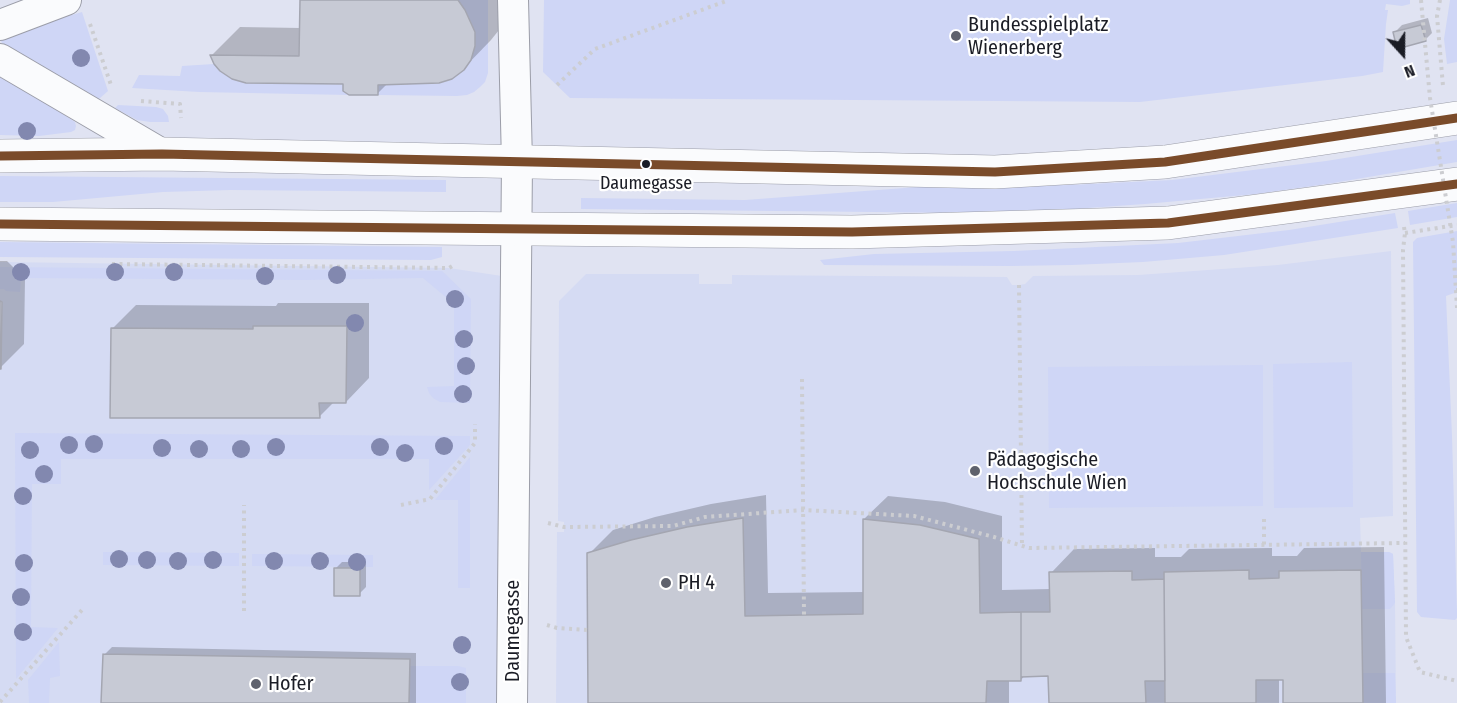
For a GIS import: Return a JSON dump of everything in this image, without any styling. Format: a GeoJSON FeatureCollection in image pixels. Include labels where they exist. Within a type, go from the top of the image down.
{"type":"FeatureCollection","features":[{"type":"Feature","properties":{"kind":"main road"},"geometry":{"type":"LineString","coordinates":[[0,156],[173,155],[996,172],[1165,162],[1453,119]]}},
{"type":"Feature","properties":{"kind":"main road"},"geometry":{"type":"LineString","coordinates":[[0,224],[852,232],[1168,223],[1457,184]]}},
{"type":"Feature","properties":{"kind":"street"},"geometry":{"type":"LineString","coordinates":[[0,25],[66,0]]}},
{"type":"Feature","properties":{"kind":"street","name":"Daumegasse"},"geometry":{"type":"LineString","coordinates":[[512,703],[517,162],[513,0]]}},
{"type":"Feature","properties":{"kind":"street"},"geometry":{"type":"LineString","coordinates":[[0,59],[173,155]]}},
{"type":"Feature","properties":{"kind":"path"},"geometry":{"type":"LineString","coordinates":[[557,85],[595,49],[729,0]]}},
{"type":"Feature","properties":{"kind":"path"},"geometry":{"type":"LineString","coordinates":[[1421,0],[1430,98],[1453,242],[1457,308]]}},
{"type":"Feature","properties":{"kind":"path"},"geometry":{"type":"LineString","coordinates":[[1440,0],[1437,16],[1443,84],[1453,119]]}},
{"type":"Feature","properties":{"kind":"path"},"geometry":{"type":"LineString","coordinates":[[90,22],[112,87]]}},
{"type":"Feature","properties":{"kind":"path"},"geometry":{"type":"LineString","coordinates":[[137,100],[180,104],[173,155]]}},
{"type":"Feature","properties":{"kind":"path"},"geometry":{"type":"LineString","coordinates":[[1398,192],[1405,233],[1403,250],[1406,637],[1420,672],[1457,681]]}},
{"type":"Feature","properties":{"kind":"path"},"geometry":{"type":"LineString","coordinates":[[1405,233],[1457,225]]}},
{"type":"Feature","properties":{"kind":"path"},"geometry":{"type":"LineString","coordinates":[[1019,285],[1022,546]]}},
{"type":"Feature","properties":{"kind":"path"},"geometry":{"type":"LineString","coordinates":[[802,379],[804,615]]}},
{"type":"Feature","properties":{"kind":"path"},"geometry":{"type":"LineString","coordinates":[[401,505],[430,500],[475,443],[475,424]]}},
{"type":"Feature","properties":{"kind":"path"},"geometry":{"type":"LineString","coordinates":[[244,505],[244,611]]}},
{"type":"Feature","properties":{"kind":"path"},"geometry":{"type":"LineString","coordinates":[[514,514],[564,527],[672,525],[705,517],[803,510],[914,516],[1029,548],[1405,543]]}},
{"type":"Feature","properties":{"kind":"path"},"geometry":{"type":"LineString","coordinates":[[1264,519],[1264,545]]}},
{"type":"Feature","properties":{"kind":"path"},"geometry":{"type":"LineString","coordinates":[[0,702],[82,610]]}},
{"type":"Feature","properties":{"kind":"shaded area"},"geometry":{"type":"Polygon","coordinates":[[[458,0],[488,0],[488,73],[485,82],[467,95],[378,95],[378,85],[439,83],[471,60],[475,46],[475,32],[458,0]]]}},
{"type":"Feature","properties":{"kind":"shaded area","name":"Bundesspielplatz Wienerberg"},"geometry":{"type":"Polygon","coordinates":[[[544,0],[1410,0],[1410,4],[1402,6],[1386,4],[1385,10],[1388,10],[1383,72],[1140,102],[570,98],[543,72],[544,0]]]}},
{"type":"Feature","properties":{"kind":"shaded area"},"geometry":{"type":"Polygon","coordinates":[[[1450,0],[1457,0],[1457,62],[1447,64],[1444,39],[1450,0]]]}},
{"type":"Feature","properties":{"kind":"shaded area"},"geometry":{"type":"Polygon","coordinates":[[[82,12],[108,91],[99,99],[5,45],[0,39],[6,34],[82,12]]]}},
{"type":"Feature","properties":{"kind":"shaded area"},"geometry":{"type":"Polygon","coordinates":[[[214,64],[232,79],[246,83],[343,84],[343,91],[349,95],[199,92],[132,88],[139,75],[180,76],[182,66],[214,64]]]}},
{"type":"Feature","properties":{"kind":"shaded area"},"geometry":{"type":"Polygon","coordinates":[[[0,72],[75,122],[75,130],[39,136],[0,135],[0,72]]]}},
{"type":"Feature","properties":{"kind":"shaded area"},"geometry":{"type":"Polygon","coordinates":[[[118,105],[163,109],[169,122],[137,120],[115,108],[118,105]]]}},
{"type":"Feature","properties":{"kind":"shaded area"},"geometry":{"type":"Polygon","coordinates":[[[1457,140],[1457,162],[1256,194],[1145,204],[972,213],[581,209],[581,198],[745,200],[918,187],[1070,185],[1172,180],[1326,161],[1457,140]]]}},
{"type":"Feature","properties":{"kind":"shaded area"},"geometry":{"type":"Polygon","coordinates":[[[0,176],[446,180],[446,192],[231,190],[163,192],[53,202],[0,202],[0,176]]]}},
{"type":"Feature","properties":{"kind":"shaded area"},"geometry":{"type":"Polygon","coordinates":[[[1457,203],[1457,217],[1410,225],[1408,211],[1457,203]]]}},
{"type":"Feature","properties":{"kind":"shaded area"},"geometry":{"type":"Polygon","coordinates":[[[1395,213],[1398,228],[1224,255],[1143,262],[1010,266],[824,265],[820,260],[874,254],[1014,251],[1178,243],[1289,230],[1395,213]]]}},
{"type":"Feature","properties":{"kind":"shaded area"},"geometry":{"type":"Polygon","coordinates":[[[1457,231],[1457,292],[1446,296],[1457,612],[1455,620],[1421,617],[1417,612],[1413,242],[1417,238],[1457,231]]]}},
{"type":"Feature","properties":{"kind":"shaded area"},"geometry":{"type":"Polygon","coordinates":[[[0,242],[442,247],[442,257],[431,260],[0,257],[0,242]]]}},
{"type":"Feature","properties":{"kind":"shaded area","name":"Pädagogische Hochschule Wien"},"geometry":{"type":"Polygon","coordinates":[[[1391,251],[1393,516],[1360,518],[1361,552],[1393,554],[1396,703],[556,703],[557,532],[564,532],[564,522],[558,521],[559,301],[586,274],[699,274],[699,284],[732,284],[732,275],[1007,277],[1012,285],[1019,285],[1025,284],[1033,276],[1138,275],[1278,265],[1391,251]]]}},
{"type":"Feature","properties":{"kind":"shaded area"},"geometry":{"type":"Polygon","coordinates":[[[0,262],[449,268],[515,278],[512,703],[0,703],[0,262]]]}},
{"type":"Feature","properties":{"kind":"shaded area"},"geometry":{"type":"Polygon","coordinates":[[[0,267],[442,271],[471,299],[470,403],[440,402],[429,393],[427,387],[454,386],[454,304],[423,278],[305,280],[21,278],[20,292],[0,289],[0,267]]]}},
{"type":"Feature","properties":{"kind":"shaded area"},"geometry":{"type":"Polygon","coordinates":[[[1352,362],[1353,507],[1274,508],[1273,364],[1352,362]]]}},
{"type":"Feature","properties":{"kind":"shaded area"},"geometry":{"type":"Polygon","coordinates":[[[1263,365],[1263,506],[1049,508],[1048,367],[1263,365]]]}},
{"type":"Feature","properties":{"kind":"shaded area"},"geometry":{"type":"Polygon","coordinates":[[[15,433],[470,436],[470,445],[429,490],[429,459],[61,459],[61,484],[32,484],[31,627],[58,628],[16,679],[15,433]]]}},
{"type":"Feature","properties":{"kind":"shaded area"},"geometry":{"type":"Polygon","coordinates":[[[470,457],[470,588],[458,588],[458,500],[435,500],[470,457]]]}},
{"type":"Feature","properties":{"kind":"shaded area"},"geometry":{"type":"Polygon","coordinates":[[[103,552],[239,553],[239,566],[103,565],[103,552]]]}},
{"type":"Feature","properties":{"kind":"shaded area"},"geometry":{"type":"Polygon","coordinates":[[[1361,552],[1393,554],[1395,603],[1390,609],[1362,609],[1361,552]]]}},
{"type":"Feature","properties":{"kind":"shaded area"},"geometry":{"type":"Polygon","coordinates":[[[252,554],[373,555],[373,567],[252,566],[252,554]]]}},
{"type":"Feature","properties":{"kind":"shaded area"},"geometry":{"type":"Polygon","coordinates":[[[59,642],[60,676],[50,678],[49,703],[29,703],[28,680],[59,642]]]}},
{"type":"Feature","properties":{"kind":"shaded area"},"geometry":{"type":"Polygon","coordinates":[[[410,666],[466,668],[466,703],[409,703],[410,666]]]}},
{"type":"Feature","properties":{"kind":"shaded area"},"geometry":{"type":"Polygon","coordinates":[[[1363,673],[1395,673],[1396,703],[1363,703],[1363,673]]]}},
{"type":"Feature","properties":{"kind":"building"},"geometry":{"type":"Polygon","coordinates":[[[300,0],[458,0],[475,32],[475,46],[471,60],[464,70],[452,79],[439,83],[378,85],[378,95],[349,95],[343,91],[343,84],[246,83],[232,79],[214,64],[210,55],[299,56],[300,0]]]}},
{"type":"Feature","properties":{"kind":"building"},"geometry":{"type":"Polygon","coordinates":[[[1421,25],[1426,41],[1397,49],[1393,32],[1421,25]]]}},
{"type":"Feature","properties":{"kind":"building"},"geometry":{"type":"Polygon","coordinates":[[[0,301],[2,302],[1,369],[0,369],[0,301]]]}},
{"type":"Feature","properties":{"kind":"building"},"geometry":{"type":"Polygon","coordinates":[[[253,326],[347,326],[346,403],[319,403],[320,418],[110,418],[111,328],[253,329],[253,326]]]}},
{"type":"Feature","properties":{"kind":"building","name":"PH 4"},"geometry":{"type":"Polygon","coordinates":[[[743,518],[745,616],[863,614],[863,519],[920,525],[979,539],[980,613],[1021,612],[1021,681],[987,681],[986,703],[588,703],[587,553],[687,527],[743,518]]]}},
{"type":"Feature","properties":{"kind":"building"},"geometry":{"type":"Polygon","coordinates":[[[334,568],[360,568],[360,596],[334,596],[334,568]]]}},
{"type":"Feature","properties":{"kind":"building"},"geometry":{"type":"Polygon","coordinates":[[[1249,570],[1249,579],[1279,578],[1279,571],[1361,570],[1363,703],[1283,703],[1283,680],[1256,680],[1256,703],[1165,703],[1164,572],[1249,570]]]}},
{"type":"Feature","properties":{"kind":"building"},"geometry":{"type":"Polygon","coordinates":[[[1132,571],[1132,580],[1164,579],[1165,681],[1145,681],[1146,703],[1049,703],[1048,676],[1021,677],[1021,612],[1050,612],[1049,572],[1132,571]]]}},
{"type":"Feature","properties":{"kind":"building","name":"Hofer"},"geometry":{"type":"Polygon","coordinates":[[[103,654],[410,659],[409,703],[101,703],[103,654]]]}},
{"type":"Feature","properties":{"kind":"transit line"},"geometry":{"type":"LineString","coordinates":[[0,156],[162,154],[995,172],[1165,162],[1457,118]]}},
{"type":"Feature","properties":{"kind":"transit line"},"geometry":{"type":"LineString","coordinates":[[0,224],[852,232],[1168,223],[1457,184]]}},
{"type":"Feature","properties":{"kind":"place","name":"Bundesspielplatz Wienerberg"},"geometry":{"type":"Point","coordinates":[956,36]}},
{"type":"Feature","properties":{"kind":"place","name":"Daumegasse"},"geometry":{"type":"Point","coordinates":[646,164]}},
{"type":"Feature","properties":{"kind":"place","name":"Pädagogische Hochschule Wien"},"geometry":{"type":"Point","coordinates":[975,471]}},
{"type":"Feature","properties":{"kind":"place","name":"PH 4"},"geometry":{"type":"Point","coordinates":[666,583]}},
{"type":"Feature","properties":{"kind":"place","name":"Hofer"},"geometry":{"type":"Point","coordinates":[256,684]}}]}
